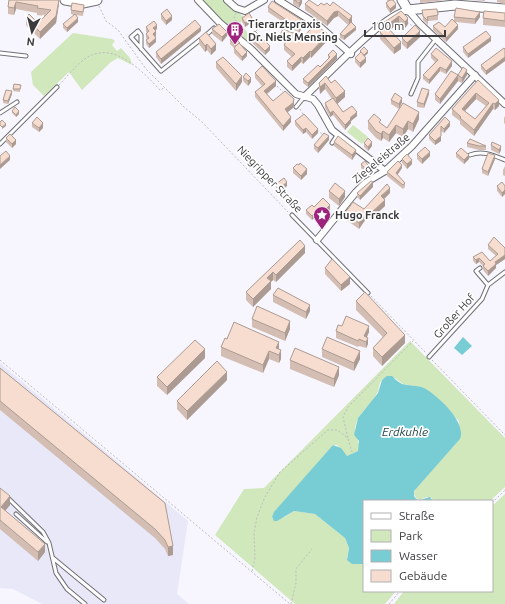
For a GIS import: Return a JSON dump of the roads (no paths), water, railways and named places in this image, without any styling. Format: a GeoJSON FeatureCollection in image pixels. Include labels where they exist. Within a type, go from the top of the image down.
{"type":"FeatureCollection","features":[{"type":"Feature","properties":{"kind":"street"},"geometry":{"type":"LineString","coordinates":[[65,0],[83,3],[97,0]]}},
{"type":"Feature","properties":{"kind":"street"},"geometry":{"type":"LineString","coordinates":[[198,0],[220,23],[241,40],[296,94],[313,99],[332,130],[385,171]]}},
{"type":"Feature","properties":{"kind":"street"},"geometry":{"type":"LineString","coordinates":[[227,0],[238,9],[246,10],[264,0]]}},
{"type":"Feature","properties":{"kind":"street"},"geometry":{"type":"LineString","coordinates":[[402,0],[408,10],[436,39],[505,104]]}},
{"type":"Feature","properties":{"kind":"street"},"geometry":{"type":"LineString","coordinates":[[281,1],[318,25],[350,54]]}},
{"type":"Feature","properties":{"kind":"street"},"geometry":{"type":"LineString","coordinates":[[304,97],[385,22],[398,13],[456,2],[505,9]]}},
{"type":"Feature","properties":{"kind":"street","name":"Ziegeleistraße"},"geometry":{"type":"LineString","coordinates":[[317,240],[365,183],[385,171],[412,146],[475,75]]}},
{"type":"Feature","properties":{"kind":"lane"},"geometry":{"type":"LineString","coordinates":[[141,49],[141,36],[138,31],[131,37],[141,49],[161,71],[220,23]]}},
{"type":"Feature","properties":{"kind":"lane"},"geometry":{"type":"LineString","coordinates":[[411,94],[418,78],[418,62],[436,39]]}},
{"type":"Feature","properties":{"kind":"lane"},"geometry":{"type":"LineString","coordinates":[[0,53],[26,56]]}},
{"type":"Feature","properties":{"kind":"lane"},"geometry":{"type":"LineString","coordinates":[[0,144],[57,87]]}},
{"type":"Feature","properties":{"kind":"lane"},"geometry":{"type":"LineString","coordinates":[[296,107],[304,97]]}},
{"type":"Feature","properties":{"kind":"lane"},"geometry":{"type":"LineString","coordinates":[[0,113],[17,102]]}},
{"type":"Feature","properties":{"kind":"lane"},"geometry":{"type":"LineString","coordinates":[[332,142],[338,134]]}},
{"type":"Feature","properties":{"kind":"lane"},"geometry":{"type":"LineString","coordinates":[[470,155],[477,152],[483,152],[505,160]]}},
{"type":"Feature","properties":{"kind":"lane","name":"Niegripper Straße"},"geometry":{"type":"LineString","coordinates":[[292,215],[368,293]]}},
{"type":"Feature","properties":{"kind":"lane"},"geometry":{"type":"LineString","coordinates":[[480,268],[476,271],[488,285]]}},
{"type":"Feature","properties":{"kind":"lane","name":"Großer Hof"},"geometry":{"type":"LineString","coordinates":[[429,357],[447,335],[482,299],[488,285],[505,272]]}},
{"type":"Feature","properties":{"kind":"lane"},"geometry":{"type":"LineString","coordinates":[[5,496],[20,508],[43,532],[50,549],[55,570],[63,584],[71,593],[85,604]]}},
{"type":"Feature","properties":{"kind":"lane"},"geometry":{"type":"LineString","coordinates":[[20,508],[14,516],[42,536],[50,549]]}},
{"type":"Feature","properties":{"kind":"lane"},"geometry":{"type":"LineString","coordinates":[[52,558],[104,600]]}},
{"type":"Feature","properties":{"kind":"water"},"geometry":{"type":"Polygon","coordinates":[[[463,337],[472,346],[462,355],[454,348],[463,337]]]}},
{"type":"Feature","properties":{"kind":"water","name":"Erdkuhle"},"geometry":{"type":"Polygon","coordinates":[[[387,376],[392,376],[402,384],[424,388],[443,403],[450,410],[459,425],[461,432],[460,439],[414,491],[414,496],[418,500],[363,500],[363,564],[352,564],[347,560],[349,548],[345,538],[315,514],[294,511],[277,521],[274,521],[272,517],[274,512],[333,445],[341,448],[347,456],[358,451],[359,441],[354,435],[358,418],[378,393],[382,380],[387,376]]]}},
{"type":"Feature","properties":{"kind":"water","name":"Erdkuhle"},"geometry":{"type":"Polygon","coordinates":[[[430,497],[432,500],[421,500],[430,497]]]}},
{"type":"Feature","properties":{"kind":"place","name":"Tierarztpraxis Dr. Niels Mensing"},"geometry":{"type":"Point","coordinates":[235,45]}},
{"type":"Feature","properties":{"kind":"place","name":"Hugo Franck"},"geometry":{"type":"Point","coordinates":[322,230]}}]}
